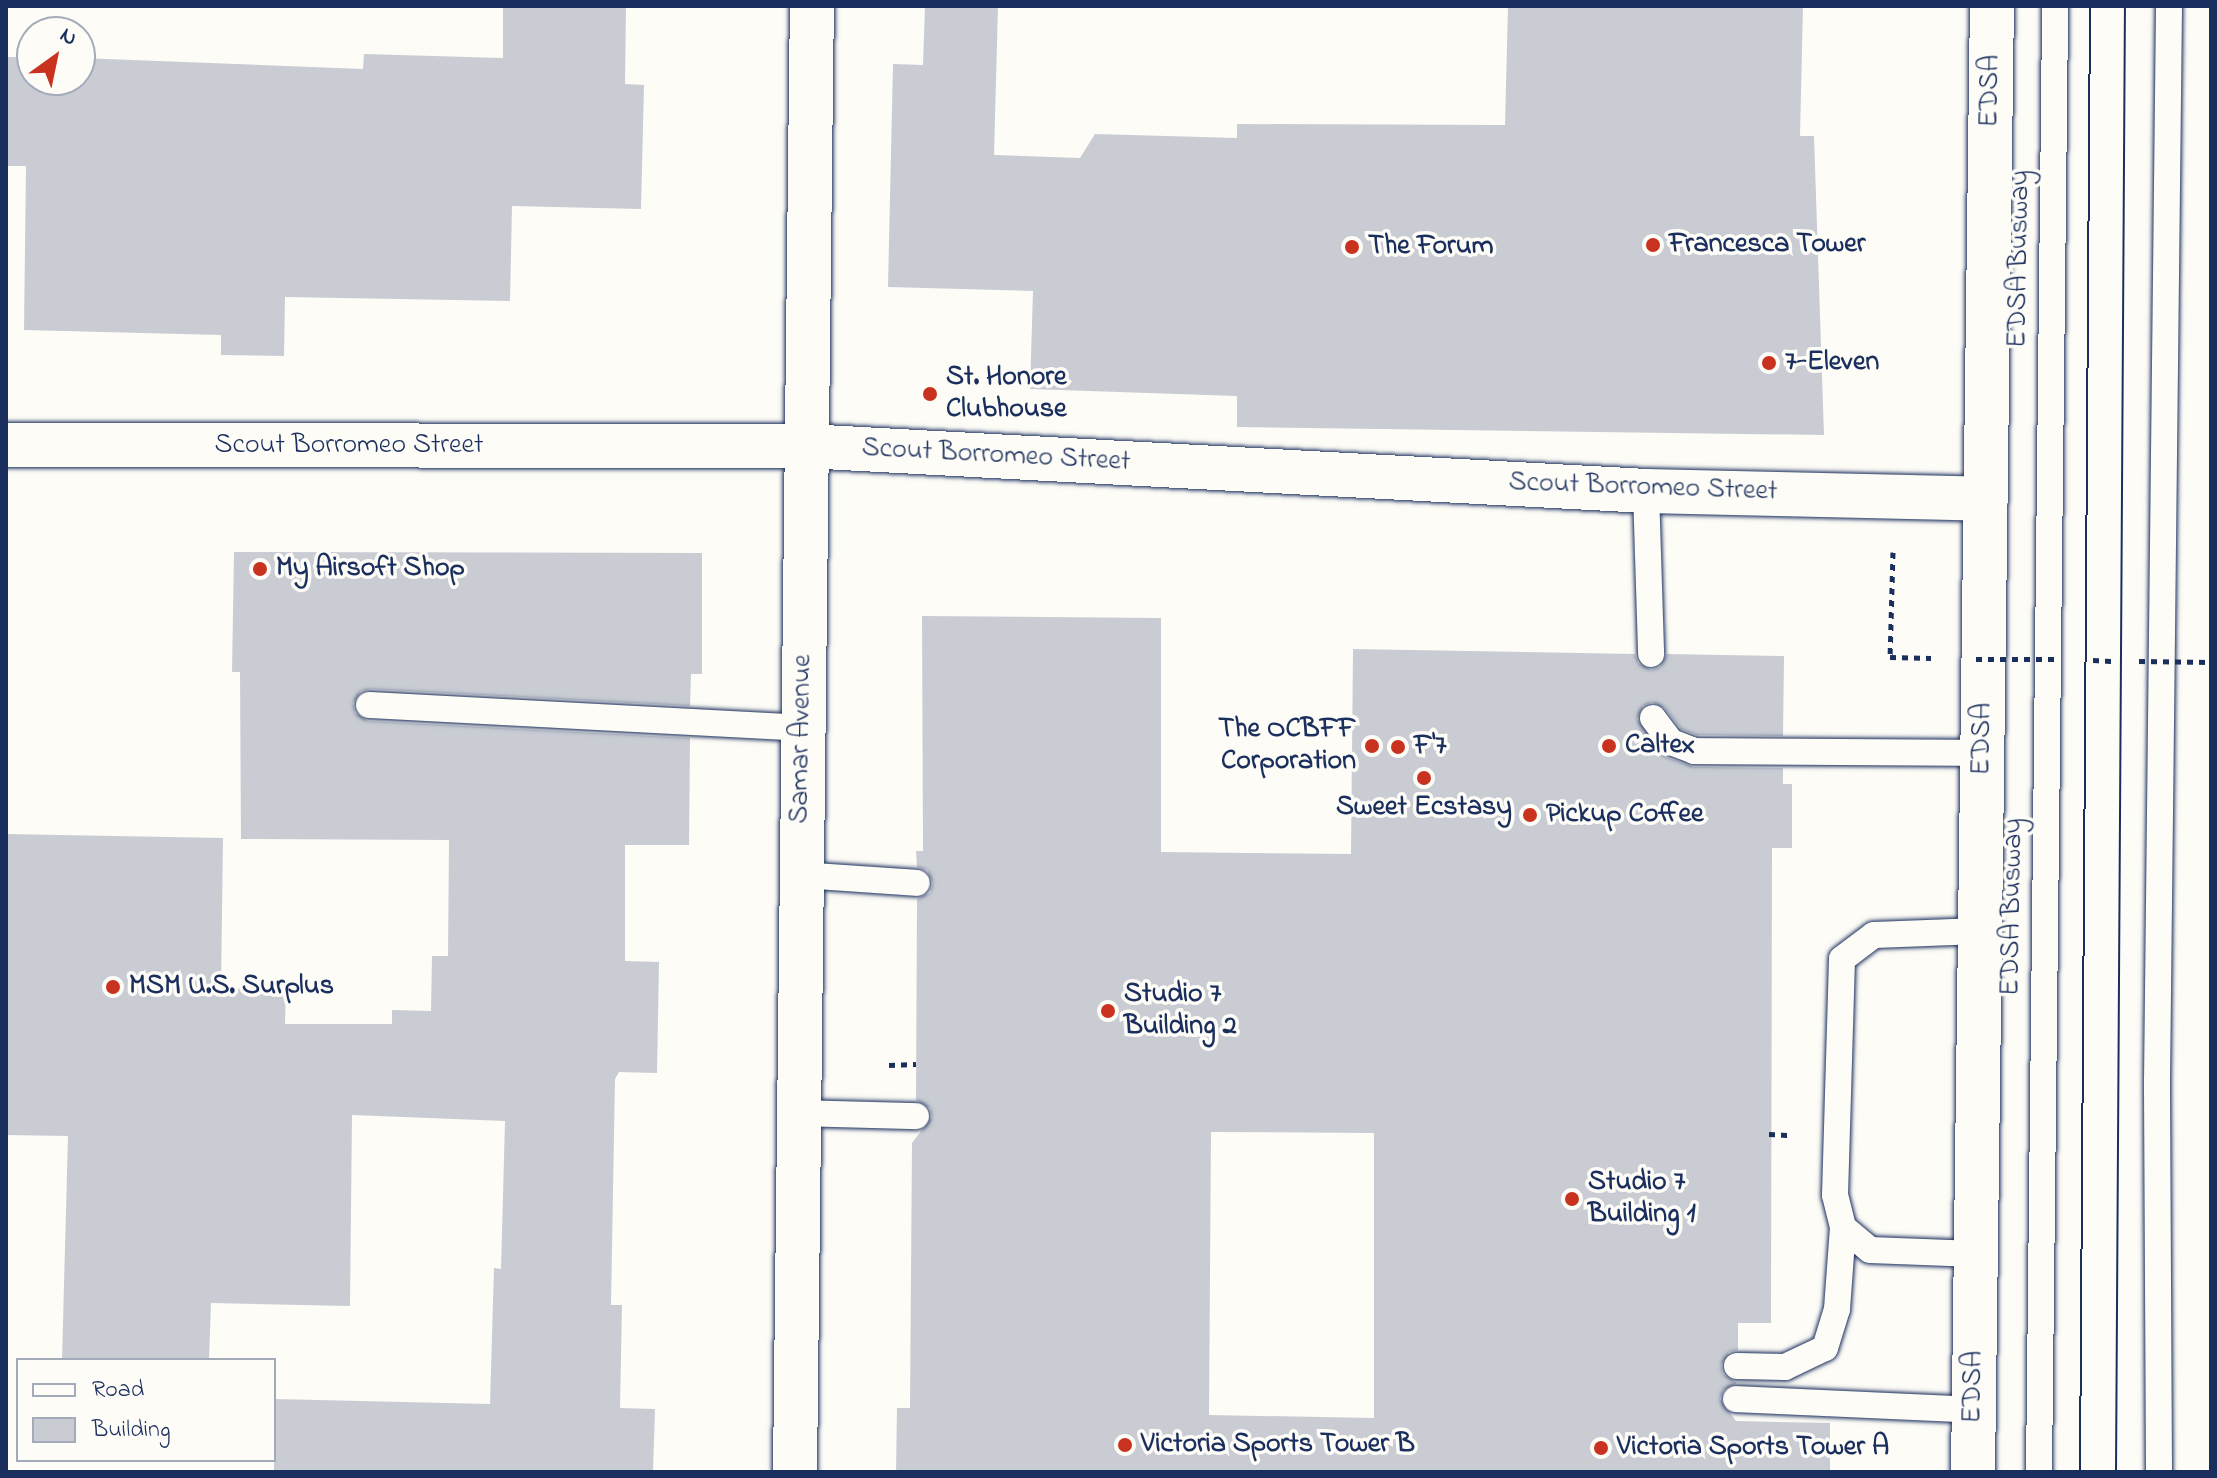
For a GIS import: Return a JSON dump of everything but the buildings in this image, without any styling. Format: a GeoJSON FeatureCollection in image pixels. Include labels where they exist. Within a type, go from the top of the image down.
{"type":"FeatureCollection","features":[{"type":"Feature","properties":{"kind":"main road","name":"Samar Avenue"},"geometry":{"type":"LineString","coordinates":[[795,1472],[812,6]]}},
{"type":"Feature","properties":{"kind":"main road","name":"EDSA"},"geometry":{"type":"LineString","coordinates":[[1973,1472],[1992,6]]}},
{"type":"Feature","properties":{"kind":"main road","name":"Scout Borromeo Street"},"geometry":{"type":"LineString","coordinates":[[6,445],[805,446],[1646,491],[1986,499]]}},
{"type":"Feature","properties":{"kind":"lane","name":"EDSA Busway"},"geometry":{"type":"LineString","coordinates":[[2039,1472],[2055,6]]}},
{"type":"Feature","properties":{"kind":"lane"},"geometry":{"type":"LineString","coordinates":[[2159,1472],[2157,1081],[2169,6]]}},
{"type":"Feature","properties":{"kind":"lane"},"geometry":{"type":"LineString","coordinates":[[1646,491],[1651,654]]}},
{"type":"Feature","properties":{"kind":"lane"},"geometry":{"type":"LineString","coordinates":[[369,705],[802,728]]}},
{"type":"Feature","properties":{"kind":"lane"},"geometry":{"type":"LineString","coordinates":[[1653,718],[1671,742],[1694,751],[1983,753]]}},
{"type":"Feature","properties":{"kind":"lane"},"geometry":{"type":"LineString","coordinates":[[801,875],[917,883]]}},
{"type":"Feature","properties":{"kind":"lane"},"geometry":{"type":"LineString","coordinates":[[1737,1366],[1785,1367],[1825,1348],[1837,1309],[1843,1227],[1835,1195],[1842,959],[1874,935],[1980,931]]}},
{"type":"Feature","properties":{"kind":"lane"},"geometry":{"type":"LineString","coordinates":[[799,1113],[916,1116]]}},
{"type":"Feature","properties":{"kind":"lane"},"geometry":{"type":"LineString","coordinates":[[1843,1227],[1870,1250],[1976,1254]]}},
{"type":"Feature","properties":{"kind":"lane"},"geometry":{"type":"LineString","coordinates":[[1736,1399],[1974,1410]]}},
{"type":"Feature","properties":{"kind":"path"},"geometry":{"type":"LineString","coordinates":[[1890,657],[1893,550]]}},
{"type":"Feature","properties":{"kind":"path"},"geometry":{"type":"LineString","coordinates":[[1976,659],[2211,662]]}},
{"type":"Feature","properties":{"kind":"tram line"},"geometry":{"type":"LineString","coordinates":[[2080,1472],[2090,6]]}},
{"type":"Feature","properties":{"kind":"tram line"},"geometry":{"type":"LineString","coordinates":[[2116,1472],[2125,6]]}},
{"type":"Feature","properties":{"kind":"place","name":"Francesca Tower"},"geometry":{"type":"Point","coordinates":[1653,245]}},
{"type":"Feature","properties":{"kind":"place","name":"The Forum"},"geometry":{"type":"Point","coordinates":[1352,247]}},
{"type":"Feature","properties":{"kind":"place","name":"7-Eleven"},"geometry":{"type":"Point","coordinates":[1769,363]}},
{"type":"Feature","properties":{"kind":"place","name":"St. Honore Clubhouse"},"geometry":{"type":"Point","coordinates":[930,394]}},
{"type":"Feature","properties":{"kind":"place","name":"My Airsoft Shop"},"geometry":{"type":"Point","coordinates":[260,569]}},
{"type":"Feature","properties":{"kind":"place","name":"The OCBFF Corporation"},"geometry":{"type":"Point","coordinates":[1372,746]}},
{"type":"Feature","properties":{"kind":"place","name":"Caltex"},"geometry":{"type":"Point","coordinates":[1609,746]}},
{"type":"Feature","properties":{"kind":"place","name":"F'7"},"geometry":{"type":"Point","coordinates":[1398,747]}},
{"type":"Feature","properties":{"kind":"place","name":"Sweet Ecstasy"},"geometry":{"type":"Point","coordinates":[1424,778]}},
{"type":"Feature","properties":{"kind":"place","name":"Pickup Coffee"},"geometry":{"type":"Point","coordinates":[1530,815]}},
{"type":"Feature","properties":{"kind":"place","name":"MSM U.S. Surplus"},"geometry":{"type":"Point","coordinates":[113,987]}},
{"type":"Feature","properties":{"kind":"place","name":"Studio 7 Building 2"},"geometry":{"type":"Point","coordinates":[1108,1011]}},
{"type":"Feature","properties":{"kind":"place","name":"Studio 7 Building 1"},"geometry":{"type":"Point","coordinates":[1572,1199]}},
{"type":"Feature","properties":{"kind":"place","name":"Victoria Sports Tower B"},"geometry":{"type":"Point","coordinates":[1125,1445]}},
{"type":"Feature","properties":{"kind":"place","name":"Victoria Sports Tower A"},"geometry":{"type":"Point","coordinates":[1601,1448]}}]}
